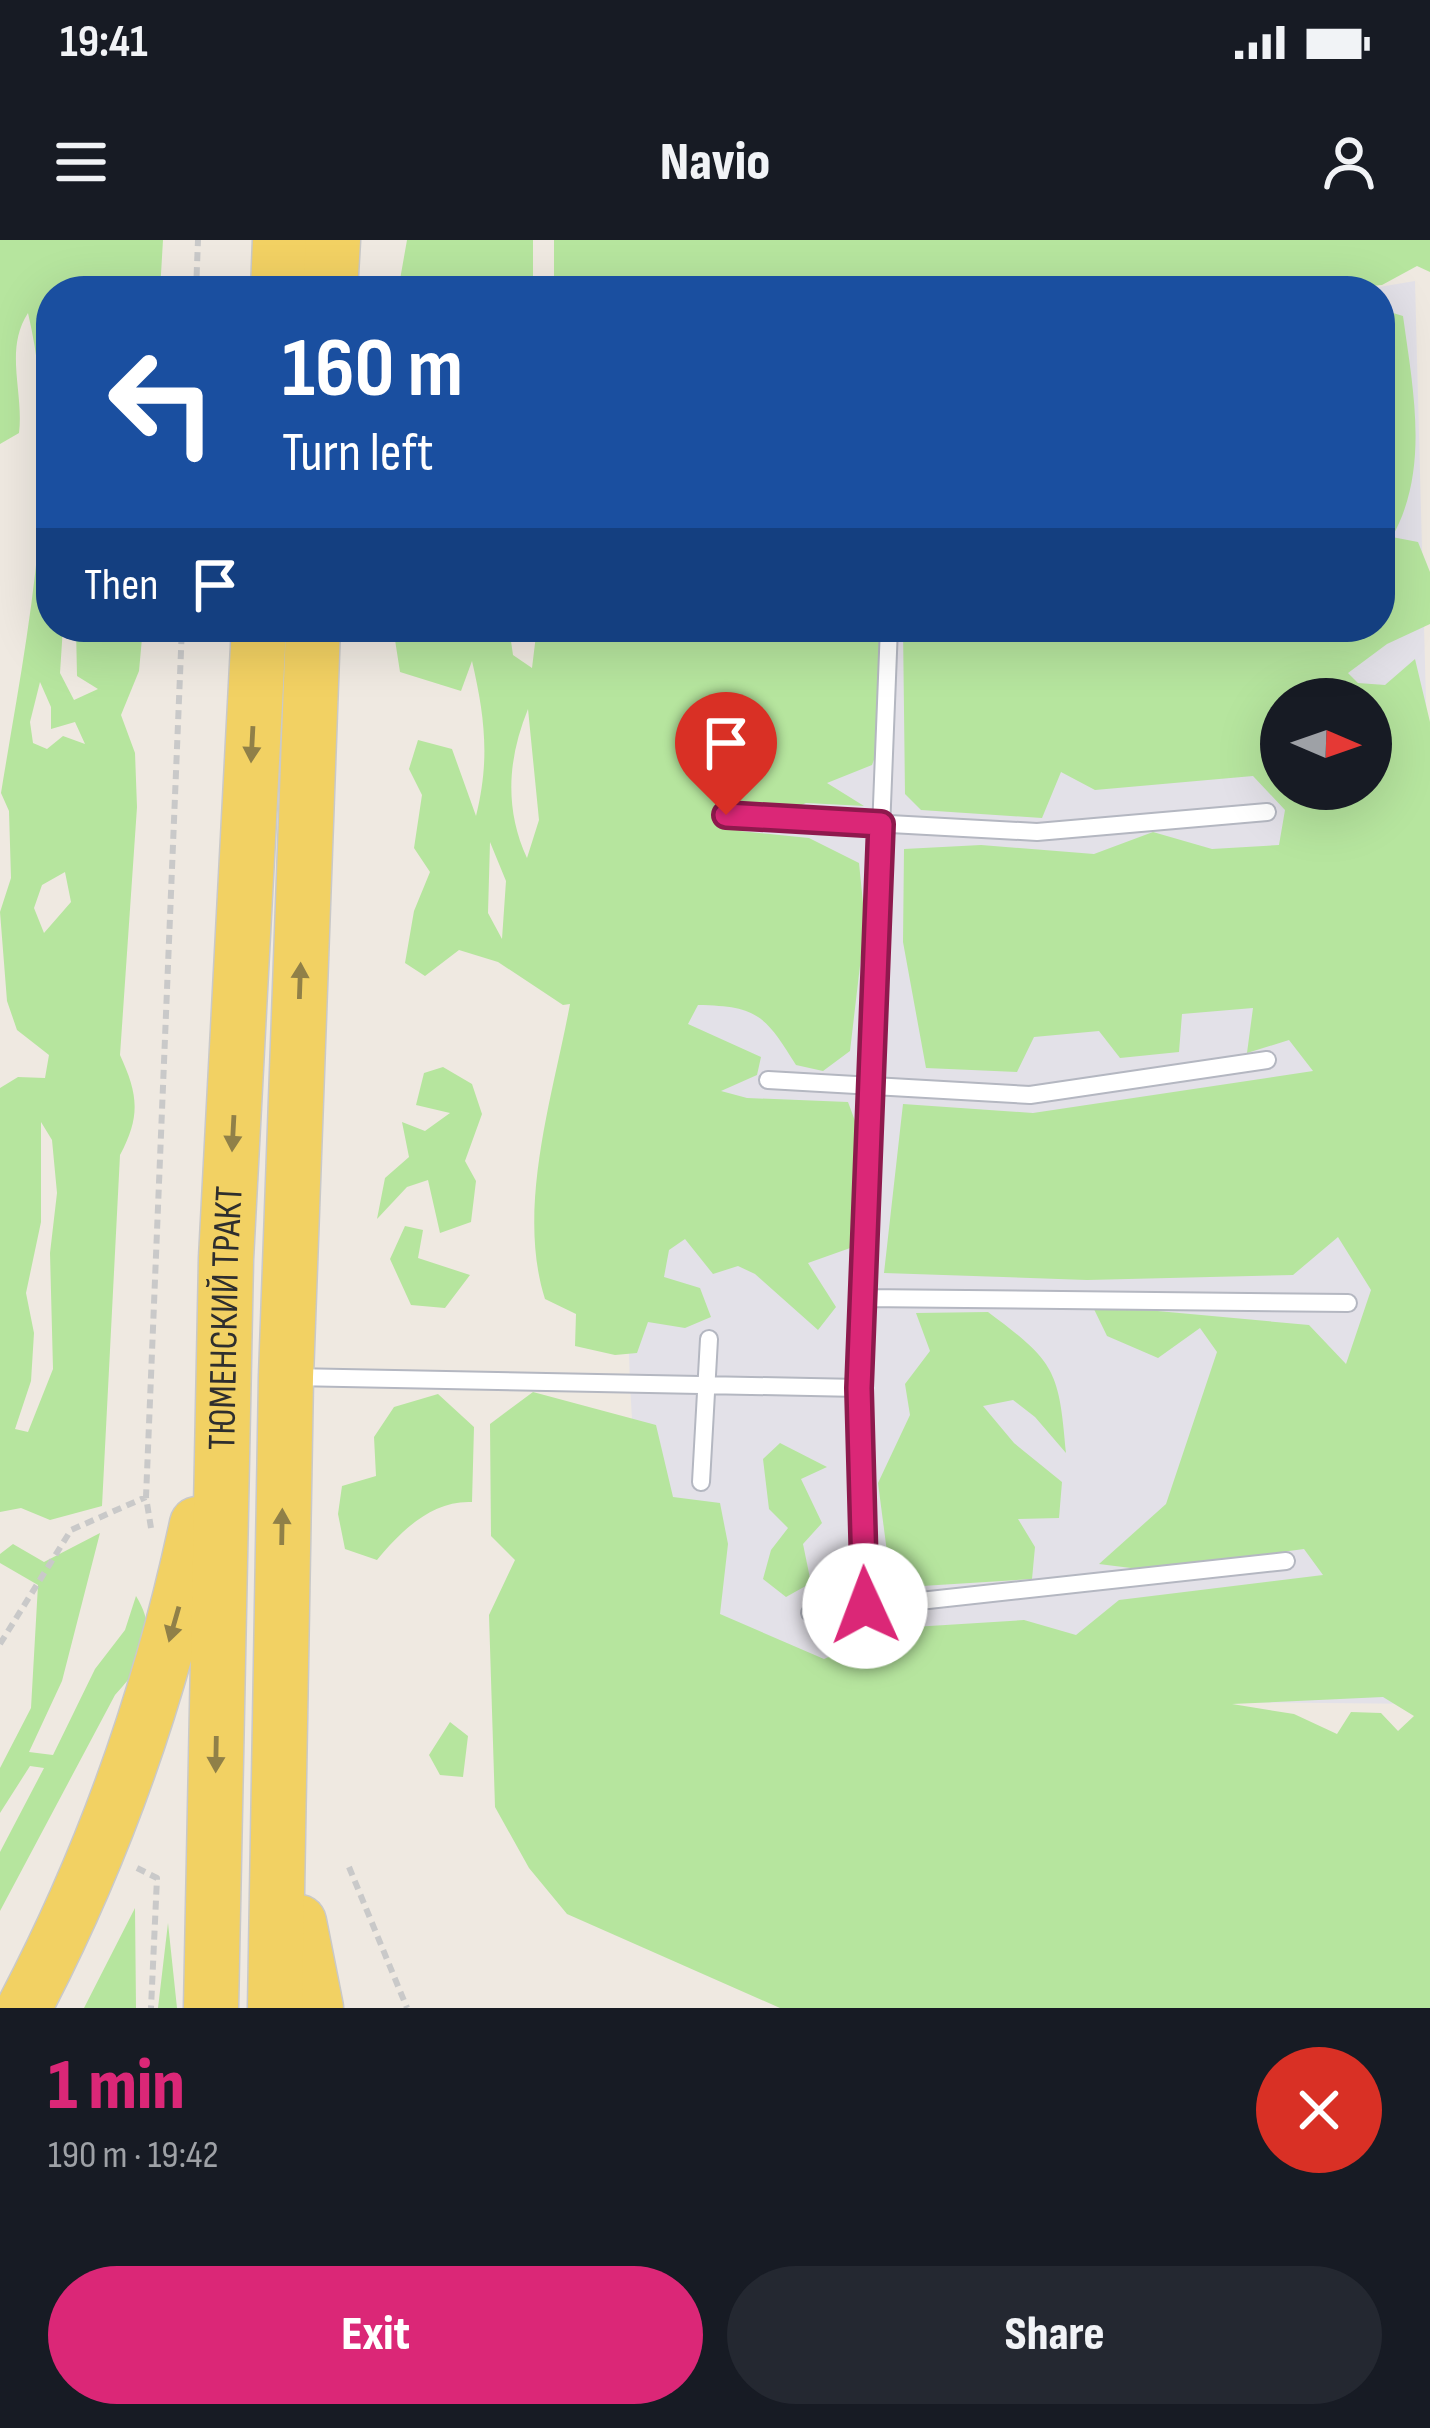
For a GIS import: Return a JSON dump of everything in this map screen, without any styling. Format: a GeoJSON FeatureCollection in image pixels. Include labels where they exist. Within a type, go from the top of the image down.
{"type":"FeatureCollection","features":[{"type":"Feature","properties":{"kind":"main road"},"geometry":{"type":"LineString","coordinates":[[279,276],[280,240]]}},
{"type":"Feature","properties":{"kind":"main road"},"geometry":{"type":"LineString","coordinates":[[331,276],[333,240]]}},
{"type":"Feature","properties":{"kind":"main road","name":"ТЮМЕНСКИЙ ТРАКТ"},"geometry":{"type":"LineString","coordinates":[[211,2008],[226,1259],[258,642]]}},
{"type":"Feature","properties":{"kind":"main road","name":"ТЮМЕНСКИЙ ТРАКТ"},"geometry":{"type":"LineString","coordinates":[[275,2008],[286,1377],[312,642]]}},
{"type":"Feature","properties":{"kind":"main road"},"geometry":{"type":"LineString","coordinates":[[24,2008],[101,1850],[178,1613],[206,1484],[226,1259]]}},
{"type":"Feature","properties":{"kind":"main road"},"geometry":{"type":"LineString","coordinates":[[281,1770],[297,1908],[316,2008]]}},
{"type":"Feature","properties":{"kind":"lane"},"geometry":{"type":"LineString","coordinates":[[865,1606],[859,1388],[888,642]]}},
{"type":"Feature","properties":{"kind":"lane"},"geometry":{"type":"LineString","coordinates":[[726,815],[1037,832],[1267,812]]}},
{"type":"Feature","properties":{"kind":"lane"},"geometry":{"type":"LineString","coordinates":[[768,1080],[1030,1095],[1267,1060]]}},
{"type":"Feature","properties":{"kind":"lane"},"geometry":{"type":"LineString","coordinates":[[862,1298],[1348,1304]]}},
{"type":"Feature","properties":{"kind":"lane"},"geometry":{"type":"LineString","coordinates":[[701,1482],[709,1339]]}},
{"type":"Feature","properties":{"kind":"lane"},"geometry":{"type":"LineString","coordinates":[[286,1377],[859,1388]]}},
{"type":"Feature","properties":{"kind":"lane"},"geometry":{"type":"LineString","coordinates":[[810,1613],[1286,1561]]}},
{"type":"Feature","properties":{"kind":"path"},"geometry":{"type":"LineString","coordinates":[[197,276],[198,240]]}},
{"type":"Feature","properties":{"kind":"path"},"geometry":{"type":"LineString","coordinates":[[154,1544],[146,1497],[181,642]]}},
{"type":"Feature","properties":{"kind":"path"},"geometry":{"type":"LineString","coordinates":[[0,1644],[71,1530],[146,1497]]}},
{"type":"Feature","properties":{"kind":"path"},"geometry":{"type":"LineString","coordinates":[[349,1868],[407,2008]]}},
{"type":"Feature","properties":{"kind":"shaded area"},"geometry":{"type":"Polygon","coordinates":[[[1415,281],[1430,855],[1430,1704],[1216,1702],[647,1678],[630,1384],[606,642],[1395,642],[1395,284],[1415,281]]]}},
{"type":"Feature","properties":{"kind":"green space"},"geometry":{"type":"Polygon","coordinates":[[[0,240],[163,240],[161,276],[36,276],[36,359],[28,313],[17,342],[19,433],[0,444],[0,240]]]}},
{"type":"Feature","properties":{"kind":"green space"},"geometry":{"type":"Polygon","coordinates":[[[407,240],[533,240],[533,276],[401,276],[407,240]]]}},
{"type":"Feature","properties":{"kind":"green space"},"geometry":{"type":"Polygon","coordinates":[[[554,240],[1430,240],[1430,272],[1417,266],[1395,278],[554,276],[554,240]]]}},
{"type":"Feature","properties":{"kind":"green space"},"geometry":{"type":"Polygon","coordinates":[[[1395,314],[1403,316],[1411,372],[1416,429],[1411,484],[1395,530],[1395,314]]]}},
{"type":"Feature","properties":{"kind":"green space"},"geometry":{"type":"Polygon","coordinates":[[[1395,538],[1418,542],[1430,572],[1430,624],[1395,640],[1395,538]]]}},
{"type":"Feature","properties":{"kind":"green space"},"geometry":{"type":"Polygon","coordinates":[[[36,562],[36,642],[62,642],[60,673],[74,700],[98,689],[77,676],[76,642],[142,642],[139,671],[121,715],[135,753],[137,807],[120,1055],[135,1105],[120,1155],[102,1506],[50,1520],[21,1508],[0,1512],[0,1088],[18,1077],[45,1078],[49,1055],[17,1030],[7,1001],[0,912],[11,878],[9,811],[1,793],[36,562]],[[40,682],[30,722],[33,743],[47,749],[63,736],[85,744],[75,722],[51,729],[51,707],[40,682]],[[65,872],[42,885],[34,908],[44,933],[71,902],[65,872]],[[41,1122],[41,1222],[26,1293],[34,1333],[31,1381],[15,1429],[28,1432],[53,1369],[50,1253],[57,1193],[52,1140],[41,1122]]]}},
{"type":"Feature","properties":{"kind":"green space"},"geometry":{"type":"Polygon","coordinates":[[[395,642],[511,642],[513,655],[532,668],[535,642],[883,642],[881,741],[872,765],[827,783],[864,806],[806,803],[740,831],[809,838],[859,863],[865,923],[850,1051],[823,1071],[796,1065],[767,1024],[747,1011],[698,1005],[688,1024],[761,1057],[757,1075],[721,1091],[747,1098],[848,1102],[858,1129],[853,1247],[808,1263],[836,1307],[818,1330],[755,1274],[738,1266],[713,1274],[685,1239],[669,1250],[664,1277],[700,1288],[711,1317],[685,1328],[648,1322],[637,1353],[615,1355],[575,1346],[576,1314],[545,1299],[537,1264],[536,1190],[570,1004],[563,1005],[498,962],[459,950],[425,976],[405,963],[414,911],[430,872],[414,848],[422,795],[409,769],[418,740],[452,749],[476,816],[484,738],[472,661],[461,691],[400,672],[395,642]],[[528,709],[511,783],[515,821],[527,858],[539,820],[528,709]],[[490,842],[488,913],[502,939],[506,881],[490,842]]]}},
{"type":"Feature","properties":{"kind":"green space"},"geometry":{"type":"Polygon","coordinates":[[[903,642],[1391,642],[1348,673],[1353,678],[1260,678],[1260,783],[1253,776],[1095,790],[1061,772],[1042,818],[921,810],[905,794],[903,642]]]}},
{"type":"Feature","properties":{"kind":"green space"},"geometry":{"type":"Polygon","coordinates":[[[1415,659],[1430,722],[1430,2008],[780,2008],[567,1914],[529,1868],[495,1807],[489,1615],[515,1560],[491,1536],[490,1424],[533,1392],[656,1425],[673,1497],[720,1503],[728,1544],[720,1614],[824,1659],[897,1628],[1024,1620],[1076,1635],[1119,1600],[1323,1575],[1304,1549],[1147,1570],[1099,1564],[1166,1504],[1217,1352],[1200,1328],[1158,1358],[1107,1336],[1092,1305],[1309,1325],[1346,1364],[1371,1290],[1338,1237],[1293,1275],[1087,1280],[884,1273],[903,1104],[1033,1113],[1313,1071],[1289,1040],[1247,1053],[1253,1008],[1182,1014],[1179,1052],[1120,1058],[1099,1031],[1034,1037],[1017,1072],[926,1068],[903,942],[904,849],[981,845],[1094,854],[1153,832],[1212,849],[1279,845],[1285,810],[1392,810],[1392,679],[1415,659]],[[1383,1697],[1232,1704],[1294,1714],[1337,1734],[1351,1712],[1381,1713],[1398,1731],[1414,1716],[1383,1697]]]}},
{"type":"Feature","properties":{"kind":"green space"},"geometry":{"type":"Polygon","coordinates":[[[443,1067],[472,1084],[482,1114],[465,1161],[476,1181],[471,1222],[440,1233],[428,1180],[407,1187],[377,1219],[385,1178],[409,1157],[402,1122],[425,1131],[450,1113],[416,1105],[424,1073],[443,1067]]]}},
{"type":"Feature","properties":{"kind":"green space"},"geometry":{"type":"Polygon","coordinates":[[[405,1226],[423,1230],[418,1258],[470,1275],[445,1308],[411,1305],[390,1259],[405,1226]]]}},
{"type":"Feature","properties":{"kind":"green space"},"geometry":{"type":"Polygon","coordinates":[[[988,1312],[1027,1343],[1056,1385],[1066,1453],[1013,1400],[983,1406],[1014,1443],[1062,1482],[1059,1518],[1018,1519],[1035,1547],[1032,1579],[922,1586],[887,1552],[878,1483],[910,1415],[905,1384],[930,1351],[916,1313],[988,1312]]]}},
{"type":"Feature","properties":{"kind":"green space"},"geometry":{"type":"Polygon","coordinates":[[[438,1394],[474,1427],[472,1502],[431,1512],[407,1528],[377,1560],[345,1549],[338,1514],[342,1486],[376,1476],[374,1437],[394,1407],[438,1394]]]}},
{"type":"Feature","properties":{"kind":"green space"},"geometry":{"type":"Polygon","coordinates":[[[780,1443],[827,1467],[801,1479],[822,1523],[803,1544],[811,1583],[786,1597],[763,1579],[771,1550],[788,1528],[769,1509],[763,1459],[780,1443]]]}},
{"type":"Feature","properties":{"kind":"green space"},"geometry":{"type":"Polygon","coordinates":[[[100,1533],[62,1681],[29,1752],[53,1755],[95,1669],[125,1630],[136,1596],[147,1623],[145,1649],[115,1695],[0,1911],[0,1852],[44,1768],[30,1766],[0,1813],[0,1768],[31,1708],[38,1585],[0,1563],[0,1554],[13,1544],[44,1562],[100,1533]]]}},
{"type":"Feature","properties":{"kind":"green space"},"geometry":{"type":"Polygon","coordinates":[[[450,1722],[468,1736],[463,1777],[440,1775],[429,1755],[450,1722]]]}},
{"type":"Feature","properties":{"kind":"green space"},"geometry":{"type":"Polygon","coordinates":[[[135,1908],[136,2008],[84,2008],[135,1908]]]}},
{"type":"Feature","properties":{"kind":"green space"},"geometry":{"type":"Polygon","coordinates":[[[168,1923],[177,2008],[158,2008],[168,1923]]]}},
{"type":"Feature","properties":{"kind":"route"},"geometry":{"type":"LineString","coordinates":[[726,815],[881,824],[859,1388],[865,1606]]}}]}
